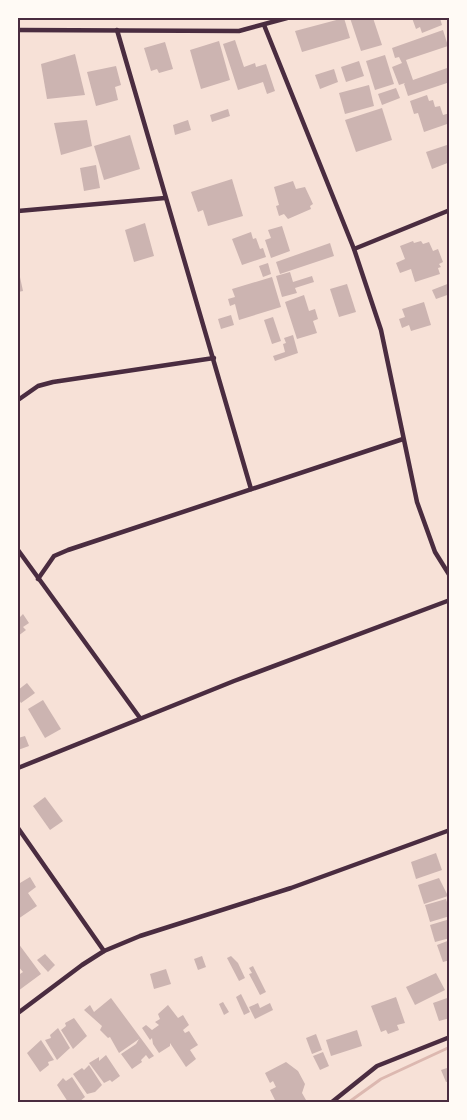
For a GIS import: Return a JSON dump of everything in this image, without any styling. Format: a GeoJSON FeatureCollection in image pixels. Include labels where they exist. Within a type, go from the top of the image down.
{"type":"FeatureCollection","features":[{"type":"Feature","properties":{"kind":"street"},"geometry":{"type":"LineString","coordinates":[[18,30],[239,31],[287,18]]}},
{"type":"Feature","properties":{"kind":"street"},"geometry":{"type":"LineString","coordinates":[[264,25],[354,249],[381,330],[417,502],[435,552],[450,576]]}},
{"type":"Feature","properties":{"kind":"street"},"geometry":{"type":"LineString","coordinates":[[117,30],[251,490]]}},
{"type":"Feature","properties":{"kind":"street"},"geometry":{"type":"LineString","coordinates":[[18,211],[165,198]]}},
{"type":"Feature","properties":{"kind":"street"},"geometry":{"type":"LineString","coordinates":[[354,249],[450,210]]}},
{"type":"Feature","properties":{"kind":"street"},"geometry":{"type":"LineString","coordinates":[[18,400],[38,386],[53,382],[214,358]]}},
{"type":"Feature","properties":{"kind":"street"},"geometry":{"type":"LineString","coordinates":[[38,579],[54,556],[403,439]]}},
{"type":"Feature","properties":{"kind":"street"},"geometry":{"type":"LineString","coordinates":[[18,550],[140,718]]}},
{"type":"Feature","properties":{"kind":"street"},"geometry":{"type":"LineString","coordinates":[[18,768],[140,718],[450,600]]}},
{"type":"Feature","properties":{"kind":"street"},"geometry":{"type":"LineString","coordinates":[[18,828],[104,951]]}},
{"type":"Feature","properties":{"kind":"street"},"geometry":{"type":"LineString","coordinates":[[18,1013],[104,951],[140,936],[291,888],[450,830]]}},
{"type":"Feature","properties":{"kind":"street"},"geometry":{"type":"LineString","coordinates":[[332,1102],[377,1066],[450,1037]]}},
{"type":"Feature","properties":{"kind":"building"},"geometry":{"type":"Polygon","coordinates":[[[344,18],[350,38],[302,52],[295,31],[344,18]]]}},
{"type":"Feature","properties":{"kind":"building"},"geometry":{"type":"Polygon","coordinates":[[[350,18],[373,18],[382,45],[361,51],[350,18]]]}},
{"type":"Feature","properties":{"kind":"building"},"geometry":{"type":"Polygon","coordinates":[[[412,18],[440,18],[442,25],[422,33],[420,27],[416,29],[412,18]]]}},
{"type":"Feature","properties":{"kind":"building"},"geometry":{"type":"Polygon","coordinates":[[[443,30],[448,46],[406,60],[413,80],[450,67],[450,82],[408,96],[405,83],[399,85],[392,67],[402,63],[399,57],[395,58],[392,48],[443,30]]]}},
{"type":"Feature","properties":{"kind":"building"},"geometry":{"type":"Polygon","coordinates":[[[235,40],[244,67],[255,63],[256,67],[266,64],[275,91],[267,94],[263,82],[238,90],[223,44],[235,40]]]}},
{"type":"Feature","properties":{"kind":"building"},"geometry":{"type":"Polygon","coordinates":[[[219,41],[230,80],[201,89],[190,50],[219,41]]]}},
{"type":"Feature","properties":{"kind":"building"},"geometry":{"type":"Polygon","coordinates":[[[165,42],[173,69],[159,73],[157,69],[151,71],[144,48],[165,42]]]}},
{"type":"Feature","properties":{"kind":"building"},"geometry":{"type":"Polygon","coordinates":[[[75,54],[85,95],[47,99],[41,64],[75,54]]]}},
{"type":"Feature","properties":{"kind":"building"},"geometry":{"type":"Polygon","coordinates":[[[385,55],[394,84],[375,90],[366,61],[385,55]]]}},
{"type":"Feature","properties":{"kind":"building"},"geometry":{"type":"Polygon","coordinates":[[[359,61],[364,76],[346,82],[341,67],[359,61]]]}},
{"type":"Feature","properties":{"kind":"building"},"geometry":{"type":"Polygon","coordinates":[[[116,66],[121,85],[115,87],[118,100],[96,106],[87,72],[116,66]]]}},
{"type":"Feature","properties":{"kind":"building"},"geometry":{"type":"Polygon","coordinates":[[[334,69],[338,82],[320,89],[315,75],[334,69]]]}},
{"type":"Feature","properties":{"kind":"building"},"geometry":{"type":"Polygon","coordinates":[[[369,85],[374,106],[345,114],[339,93],[369,85]]]}},
{"type":"Feature","properties":{"kind":"building"},"geometry":{"type":"Polygon","coordinates":[[[396,88],[400,98],[382,105],[378,94],[396,88]]]}},
{"type":"Feature","properties":{"kind":"building"},"geometry":{"type":"Polygon","coordinates":[[[427,95],[429,101],[433,100],[435,107],[440,106],[443,115],[450,113],[450,123],[424,132],[418,113],[414,114],[410,101],[427,95]]]}},
{"type":"Feature","properties":{"kind":"building"},"geometry":{"type":"Polygon","coordinates":[[[382,108],[392,140],[356,152],[345,120],[382,108]]]}},
{"type":"Feature","properties":{"kind":"building"},"geometry":{"type":"Polygon","coordinates":[[[228,109],[230,116],[212,122],[210,115],[228,109]]]}},
{"type":"Feature","properties":{"kind":"building"},"geometry":{"type":"Polygon","coordinates":[[[87,120],[92,146],[61,155],[54,123],[87,120]]]}},
{"type":"Feature","properties":{"kind":"building"},"geometry":{"type":"Polygon","coordinates":[[[188,120],[191,130],[175,135],[173,125],[188,120]]]}},
{"type":"Feature","properties":{"kind":"building"},"geometry":{"type":"Polygon","coordinates":[[[130,135],[140,169],[104,180],[94,146],[130,135]]]}},
{"type":"Feature","properties":{"kind":"building"},"geometry":{"type":"Polygon","coordinates":[[[450,144],[450,162],[432,169],[426,152],[450,144]]]}},
{"type":"Feature","properties":{"kind":"building"},"geometry":{"type":"Polygon","coordinates":[[[96,165],[100,188],[84,191],[80,168],[96,165]]]}},
{"type":"Feature","properties":{"kind":"building"},"geometry":{"type":"Polygon","coordinates":[[[232,179],[243,216],[208,226],[203,210],[198,212],[191,192],[232,179]]]}},
{"type":"Feature","properties":{"kind":"building"},"geometry":{"type":"Polygon","coordinates":[[[293,181],[296,189],[305,187],[313,204],[310,206],[311,209],[288,219],[284,214],[279,216],[276,206],[279,205],[274,187],[293,181]]]}},
{"type":"Feature","properties":{"kind":"building"},"geometry":{"type":"Polygon","coordinates":[[[145,223],[154,256],[134,262],[125,230],[145,223]]]}},
{"type":"Feature","properties":{"kind":"building"},"geometry":{"type":"Polygon","coordinates":[[[282,226],[290,251],[271,258],[265,240],[271,238],[268,230],[282,226]]]}},
{"type":"Feature","properties":{"kind":"building"},"geometry":{"type":"Polygon","coordinates":[[[251,232],[253,239],[256,238],[260,249],[263,248],[266,257],[242,265],[232,239],[251,232]]]}},
{"type":"Feature","properties":{"kind":"building"},"geometry":{"type":"Polygon","coordinates":[[[413,241],[414,243],[421,241],[423,244],[429,242],[433,251],[438,249],[443,262],[439,264],[441,267],[438,268],[440,274],[415,282],[411,269],[400,273],[396,263],[405,259],[400,246],[413,241]]]}},
{"type":"Feature","properties":{"kind":"building"},"geometry":{"type":"Polygon","coordinates":[[[330,243],[334,256],[280,274],[276,262],[330,243]]]}},
{"type":"Feature","properties":{"kind":"building"},"geometry":{"type":"Polygon","coordinates":[[[268,263],[271,274],[263,277],[259,266],[268,263]]]}},
{"type":"Feature","properties":{"kind":"building"},"geometry":{"type":"Polygon","coordinates":[[[18,268],[23,291],[18,292],[18,268]]]}},
{"type":"Feature","properties":{"kind":"building"},"geometry":{"type":"Polygon","coordinates":[[[290,272],[293,282],[312,276],[314,282],[295,288],[297,293],[282,297],[276,276],[290,272]]]}},
{"type":"Feature","properties":{"kind":"building"},"geometry":{"type":"Polygon","coordinates":[[[272,277],[281,307],[239,320],[235,304],[230,306],[228,299],[235,297],[232,289],[272,277]]]}},
{"type":"Feature","properties":{"kind":"building"},"geometry":{"type":"Polygon","coordinates":[[[450,283],[450,294],[436,299],[432,290],[450,283]]]}},
{"type":"Feature","properties":{"kind":"building"},"geometry":{"type":"Polygon","coordinates":[[[347,284],[356,312],[339,317],[330,289],[347,284]]]}},
{"type":"Feature","properties":{"kind":"building"},"geometry":{"type":"Polygon","coordinates":[[[304,295],[309,311],[315,309],[318,319],[313,321],[317,333],[297,339],[285,302],[304,295]]]}},
{"type":"Feature","properties":{"kind":"building"},"geometry":{"type":"Polygon","coordinates":[[[424,302],[431,325],[411,331],[409,325],[402,328],[399,319],[405,317],[402,309],[424,302]]]}},
{"type":"Feature","properties":{"kind":"building"},"geometry":{"type":"Polygon","coordinates":[[[231,315],[234,325],[221,329],[218,319],[231,315]]]}},
{"type":"Feature","properties":{"kind":"building"},"geometry":{"type":"Polygon","coordinates":[[[273,317],[281,341],[272,344],[264,320],[273,317]]]}},
{"type":"Feature","properties":{"kind":"building"},"geometry":{"type":"Polygon","coordinates":[[[293,335],[298,353],[275,361],[273,356],[285,352],[283,344],[286,343],[284,338],[293,335]]]}},
{"type":"Feature","properties":{"kind":"building"},"geometry":{"type":"Polygon","coordinates":[[[23,614],[29,623],[23,627],[26,630],[18,636],[18,619],[23,614]]]}},
{"type":"Feature","properties":{"kind":"building"},"geometry":{"type":"Polygon","coordinates":[[[27,683],[35,693],[21,703],[18,698],[18,690],[27,683]]]}},
{"type":"Feature","properties":{"kind":"building"},"geometry":{"type":"Polygon","coordinates":[[[43,700],[61,729],[45,738],[28,709],[43,700]]]}},
{"type":"Feature","properties":{"kind":"building"},"geometry":{"type":"Polygon","coordinates":[[[25,736],[29,746],[18,750],[18,738],[25,736]]]}},
{"type":"Feature","properties":{"kind":"building"},"geometry":{"type":"Polygon","coordinates":[[[45,797],[63,821],[50,830],[33,806],[45,797]]]}},
{"type":"Feature","properties":{"kind":"building"},"geometry":{"type":"Polygon","coordinates":[[[436,853],[442,870],[416,879],[411,862],[436,853]]]}},
{"type":"Feature","properties":{"kind":"building"},"geometry":{"type":"Polygon","coordinates":[[[30,877],[36,887],[28,893],[37,906],[18,919],[18,879],[20,883],[30,877]]]}},
{"type":"Feature","properties":{"kind":"building"},"geometry":{"type":"Polygon","coordinates":[[[439,878],[448,896],[424,904],[418,885],[439,878]]]}},
{"type":"Feature","properties":{"kind":"building"},"geometry":{"type":"Polygon","coordinates":[[[446,899],[448,905],[450,905],[450,916],[430,922],[425,905],[446,899]]]}},
{"type":"Feature","properties":{"kind":"building"},"geometry":{"type":"Polygon","coordinates":[[[450,919],[450,938],[435,942],[430,925],[450,919]]]}},
{"type":"Feature","properties":{"kind":"building"},"geometry":{"type":"Polygon","coordinates":[[[450,940],[450,960],[443,962],[437,945],[450,940]]]}},
{"type":"Feature","properties":{"kind":"building"},"geometry":{"type":"Polygon","coordinates":[[[18,943],[41,974],[18,991],[18,970],[20,974],[23,972],[18,966],[18,943]]]}},
{"type":"Feature","properties":{"kind":"building"},"geometry":{"type":"Polygon","coordinates":[[[45,954],[55,965],[48,972],[37,960],[45,954]]]}},
{"type":"Feature","properties":{"kind":"building"},"geometry":{"type":"Polygon","coordinates":[[[202,956],[206,967],[198,970],[194,959],[202,956]]]}},
{"type":"Feature","properties":{"kind":"building"},"geometry":{"type":"Polygon","coordinates":[[[231,956],[238,963],[245,978],[239,981],[227,958],[231,956]]]}},
{"type":"Feature","properties":{"kind":"building"},"geometry":{"type":"Polygon","coordinates":[[[253,966],[266,992],[260,995],[249,974],[252,973],[249,968],[253,966]]]}},
{"type":"Feature","properties":{"kind":"building"},"geometry":{"type":"Polygon","coordinates":[[[166,969],[171,984],[154,989],[150,974],[166,969]]]}},
{"type":"Feature","properties":{"kind":"building"},"geometry":{"type":"Polygon","coordinates":[[[436,973],[445,990],[415,1005],[406,987],[436,973]]]}},
{"type":"Feature","properties":{"kind":"building"},"geometry":{"type":"Polygon","coordinates":[[[241,994],[250,1012],[244,1015],[236,997],[241,994]]]}},
{"type":"Feature","properties":{"kind":"building"},"geometry":{"type":"Polygon","coordinates":[[[396,997],[405,1023],[397,1025],[399,1030],[388,1034],[386,1030],[381,1032],[371,1006],[396,997]]]}},
{"type":"Feature","properties":{"kind":"building"},"geometry":{"type":"Polygon","coordinates":[[[450,997],[450,1018],[439,1021],[433,1003],[450,997]]]}},
{"type":"Feature","properties":{"kind":"building"},"geometry":{"type":"Polygon","coordinates":[[[111,998],[154,1056],[149,1059],[146,1055],[141,1060],[142,1062],[132,1069],[121,1054],[136,1044],[139,1039],[119,1053],[110,1037],[108,1038],[100,1030],[102,1026],[84,1010],[90,1005],[94,1012],[111,998]]]}},
{"type":"Feature","properties":{"kind":"building"},"geometry":{"type":"Polygon","coordinates":[[[223,1002],[229,1012],[224,1015],[219,1004],[223,1002]]]}},
{"type":"Feature","properties":{"kind":"building"},"geometry":{"type":"Polygon","coordinates":[[[258,1003],[260,1008],[270,1003],[273,1010],[255,1019],[249,1007],[258,1003]]]}},
{"type":"Feature","properties":{"kind":"building"},"geometry":{"type":"Polygon","coordinates":[[[168,1005],[178,1018],[183,1015],[189,1025],[183,1030],[185,1033],[189,1031],[198,1045],[190,1050],[196,1059],[186,1067],[170,1043],[170,1046],[159,1053],[153,1044],[152,1038],[150,1040],[142,1028],[146,1025],[152,1030],[159,1025],[155,1022],[160,1019],[158,1014],[168,1005]]]}},
{"type":"Feature","properties":{"kind":"building"},"geometry":{"type":"Polygon","coordinates":[[[74,1018],[87,1036],[73,1049],[61,1030],[66,1026],[65,1023],[74,1018]]]}},
{"type":"Feature","properties":{"kind":"building"},"geometry":{"type":"Polygon","coordinates":[[[58,1028],[70,1048],[57,1060],[45,1040],[51,1038],[50,1035],[58,1028]]]}},
{"type":"Feature","properties":{"kind":"building"},"geometry":{"type":"Polygon","coordinates":[[[357,1030],[362,1046],[331,1056],[326,1040],[357,1030]]]}},
{"type":"Feature","properties":{"kind":"building"},"geometry":{"type":"Polygon","coordinates":[[[316,1034],[322,1050],[312,1054],[306,1038],[316,1034]]]}},
{"type":"Feature","properties":{"kind":"building"},"geometry":{"type":"Polygon","coordinates":[[[41,1040],[54,1060],[48,1062],[49,1065],[40,1072],[27,1053],[41,1040]]]}},
{"type":"Feature","properties":{"kind":"building"},"geometry":{"type":"Polygon","coordinates":[[[323,1052],[329,1066],[320,1070],[313,1056],[323,1052]]]}},
{"type":"Feature","properties":{"kind":"building"},"geometry":{"type":"Polygon","coordinates":[[[106,1055],[120,1076],[112,1082],[110,1080],[104,1083],[89,1063],[99,1057],[99,1061],[106,1055]]]}},
{"type":"Feature","properties":{"kind":"building"},"geometry":{"type":"Polygon","coordinates":[[[286,1062],[298,1071],[305,1084],[302,1093],[306,1100],[301,1102],[276,1102],[270,1090],[276,1087],[273,1081],[270,1083],[265,1073],[286,1062]]]}},
{"type":"Feature","properties":{"kind":"building"},"geometry":{"type":"Polygon","coordinates":[[[89,1065],[102,1085],[95,1092],[87,1094],[73,1074],[82,1068],[84,1070],[89,1065]]]}},
{"type":"Feature","properties":{"kind":"building"},"geometry":{"type":"Polygon","coordinates":[[[450,1067],[450,1081],[446,1082],[441,1070],[450,1067]]]}},
{"type":"Feature","properties":{"kind":"building"},"geometry":{"type":"Polygon","coordinates":[[[72,1077],[85,1097],[79,1102],[68,1102],[57,1085],[63,1078],[66,1081],[72,1077]]]}},
{"type":"Feature","properties":{"kind":"waterway"},"geometry":{"type":"LineString","coordinates":[[349,1102],[381,1079],[450,1047]]}}]}
